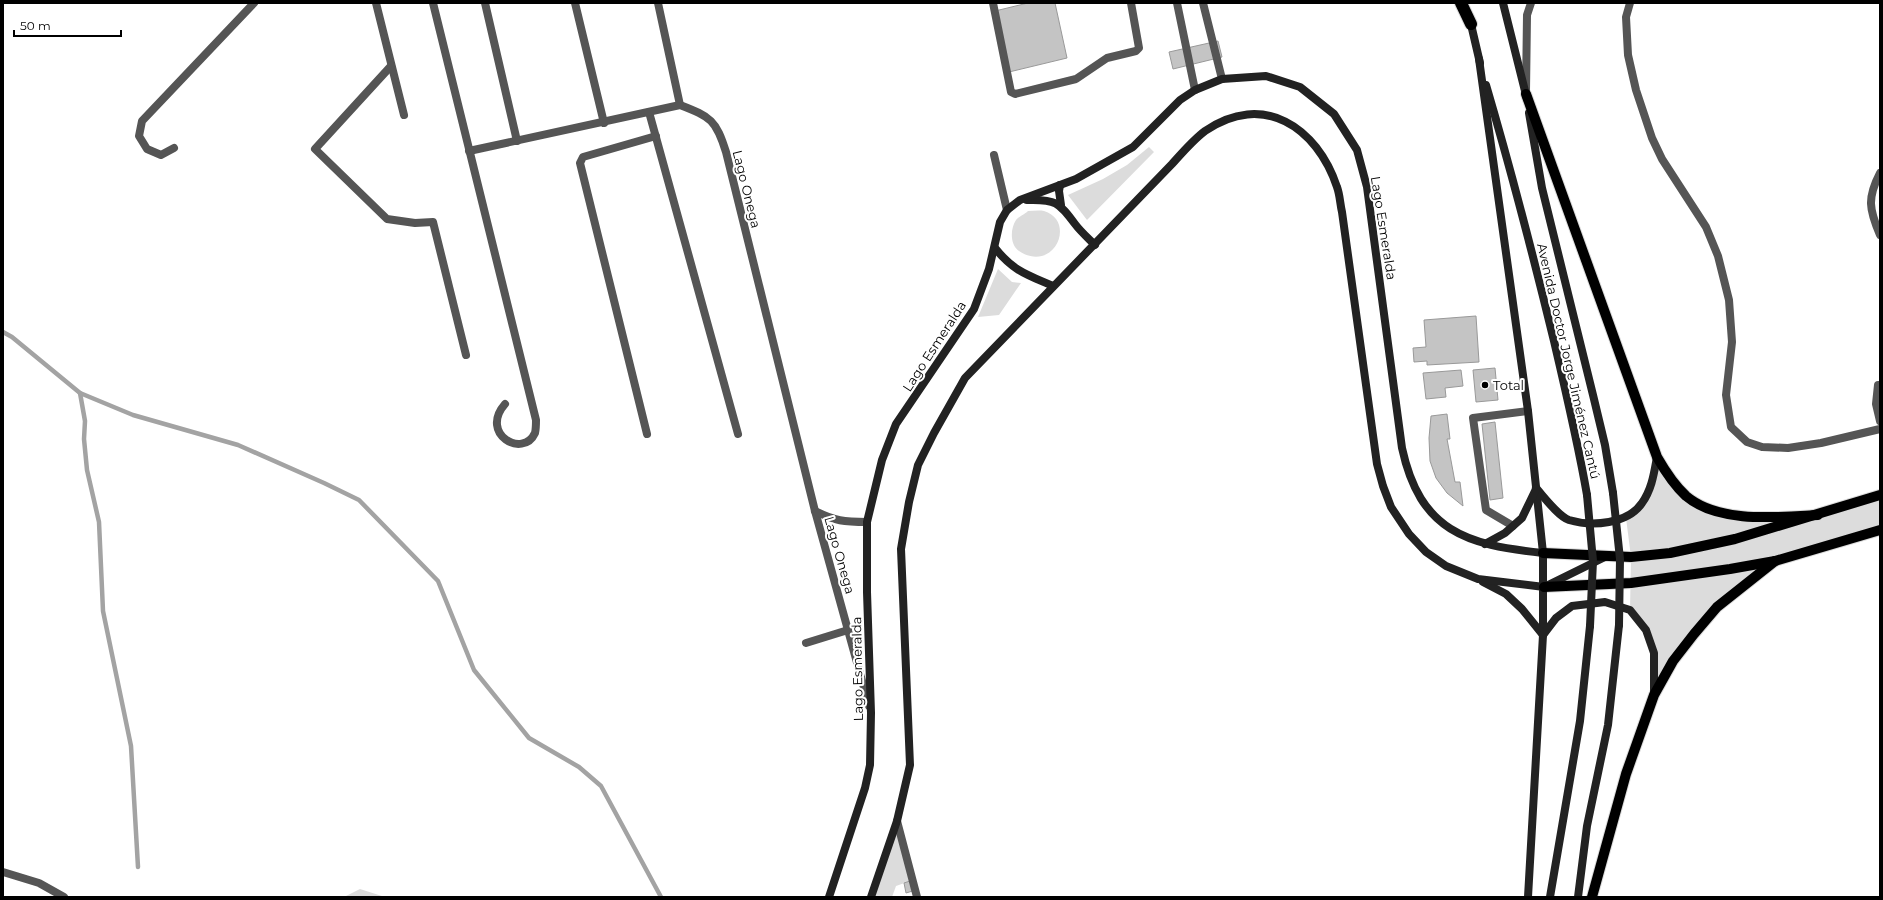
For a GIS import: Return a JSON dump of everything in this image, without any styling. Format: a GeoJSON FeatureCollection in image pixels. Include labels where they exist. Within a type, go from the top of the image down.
{"type":"FeatureCollection","features":[{"type":"Feature","properties":{"kind":"highway"},"geometry":{"type":"LineString","coordinates":[[1461,3],[1470,24]]}},
{"type":"Feature","properties":{"kind":"main road"},"geometry":{"type":"LineString","coordinates":[[1526,94],[1657,457],[1668,477],[1687,496],[1702,506],[1733,515],[1763,518],[1818,515]]}},
{"type":"Feature","properties":{"kind":"main road"},"geometry":{"type":"LineString","coordinates":[[1543,553],[1631,557],[1670,553],[1735,539],[1880,495]]}},
{"type":"Feature","properties":{"kind":"main road"},"geometry":{"type":"LineString","coordinates":[[1544,587],[1631,583],[1775,561],[1880,530]]}},
{"type":"Feature","properties":{"kind":"main road"},"geometry":{"type":"LineString","coordinates":[[1592,897],[1626,774],[1654,695],[1673,662],[1717,607],[1775,561]]}},
{"type":"Feature","properties":{"kind":"street"},"geometry":{"type":"LineString","coordinates":[[174,148],[161,155],[147,149],[139,136],[142,121],[254,3]]}},
{"type":"Feature","properties":{"kind":"street"},"geometry":{"type":"LineString","coordinates":[[376,3],[404,116]]}},
{"type":"Feature","properties":{"kind":"street"},"geometry":{"type":"LineString","coordinates":[[433,3],[536,420],[535,433],[527,442],[517,444],[507,442],[499,434],[496,421],[499,411],[505,404]]}},
{"type":"Feature","properties":{"kind":"street"},"geometry":{"type":"LineString","coordinates":[[485,3],[517,141]]}},
{"type":"Feature","properties":{"kind":"street"},"geometry":{"type":"LineString","coordinates":[[575,3],[604,122]]}},
{"type":"Feature","properties":{"kind":"street"},"geometry":{"type":"LineString","coordinates":[[469,151],[680,105],[658,3]]}},
{"type":"Feature","properties":{"kind":"street"},"geometry":{"type":"LineString","coordinates":[[993,3],[1011,92],[1015,94],[1076,79],[1107,58],[1136,52],[1138,48],[1131,3]]}},
{"type":"Feature","properties":{"kind":"street"},"geometry":{"type":"LineString","coordinates":[[1177,3],[1195,90]]}},
{"type":"Feature","properties":{"kind":"street"},"geometry":{"type":"LineString","coordinates":[[1203,3],[1222,79]]}},
{"type":"Feature","properties":{"kind":"street","name":"Avenida Doctor Jorge Jiménez Cantú"},"geometry":{"type":"LineString","coordinates":[[1466,3],[1479,59],[1511,170],[1544,299],[1579,449],[1587,495],[1593,560],[1590,626],[1580,721],[1550,897]]}},
{"type":"Feature","properties":{"kind":"street","name":"Avenida Doctor Jorge Jiménez Cantú"},"geometry":{"type":"LineString","coordinates":[[1503,3],[1526,94],[1542,188],[1595,402],[1613,493],[1620,559],[1619,625],[1608,725],[1587,826],[1578,897]]}},
{"type":"Feature","properties":{"kind":"street"},"geometry":{"type":"LineString","coordinates":[[1526,94],[1528,15],[1531,3]]}},
{"type":"Feature","properties":{"kind":"street"},"geometry":{"type":"LineString","coordinates":[[1630,3],[1626,17],[1628,55],[1636,90],[1652,138],[1662,159],[1706,227],[1718,256],[1728,300],[1732,342],[1726,395],[1731,427],[1747,442],[1762,447],[1788,448],[1820,443],[1880,429]]}},
{"type":"Feature","properties":{"kind":"street"},"geometry":{"type":"LineString","coordinates":[[1479,59],[1528,411],[1543,553],[1543,635],[1528,897]]}},
{"type":"Feature","properties":{"kind":"street"},"geometry":{"type":"LineString","coordinates":[[391,66],[315,149],[387,219],[415,223],[432,222],[466,355]]}},
{"type":"Feature","properties":{"kind":"street","name":"Lago Esmeralda"},"geometry":{"type":"LineString","coordinates":[[829,897],[865,788],[870,765],[871,713],[867,592],[867,522],[882,460],[896,424],[974,309],[989,269],[1000,222],[1007,210],[1020,200],[1076,178],[1133,147],[1180,100],[1195,90],[1222,79],[1266,76],[1300,87],[1334,114],[1357,150],[1367,187],[1402,448],[1411,480],[1420,499],[1440,522],[1458,535],[1485,544],[1543,553]]}},
{"type":"Feature","properties":{"kind":"street","name":"Lago Onega"},"geometry":{"type":"LineString","coordinates":[[680,105],[703,114],[718,128],[726,152],[815,511],[871,713]]}},
{"type":"Feature","properties":{"kind":"street"},"geometry":{"type":"LineString","coordinates":[[649,112],[738,434]]}},
{"type":"Feature","properties":{"kind":"street"},"geometry":{"type":"LineString","coordinates":[[871,897],[896,821],[910,765],[901,549],[908,502],[918,465],[965,378],[1204,132],[1222,122],[1249,114],[1276,116],[1311,141],[1324,158],[1338,188],[1374,445],[1383,486],[1398,519],[1409,534],[1426,552],[1446,566],[1478,579],[1506,594],[1522,609],[1543,635]]}},
{"type":"Feature","properties":{"kind":"street"},"geometry":{"type":"LineString","coordinates":[[647,434],[580,163],[583,157],[656,136]]}},
{"type":"Feature","properties":{"kind":"street"},"geometry":{"type":"LineString","coordinates":[[994,154],[1007,210]]}},
{"type":"Feature","properties":{"kind":"street"},"geometry":{"type":"LineString","coordinates":[[1880,173],[1872,188],[1871,214],[1877,222],[1880,235]]}},
{"type":"Feature","properties":{"kind":"street"},"geometry":{"type":"LineString","coordinates":[[1060,185],[1059,191],[1061,205],[1076,226],[1095,244]]}},
{"type":"Feature","properties":{"kind":"street"},"geometry":{"type":"LineString","coordinates":[[1020,200],[1052,202],[1061,205]]}},
{"type":"Feature","properties":{"kind":"street"},"geometry":{"type":"LineString","coordinates":[[995,248],[1005,261],[1016,270],[1054,286]]}},
{"type":"Feature","properties":{"kind":"street"},"geometry":{"type":"LineString","coordinates":[[1880,385],[1878,386],[1876,404],[1880,421]]}},
{"type":"Feature","properties":{"kind":"street"},"geometry":{"type":"LineString","coordinates":[[1513,526],[1486,510],[1473,418],[1528,411]]}},
{"type":"Feature","properties":{"kind":"street"},"geometry":{"type":"LineString","coordinates":[[1536,488],[1552,506],[1568,520],[1594,524],[1626,518],[1642,504],[1650,488],[1657,457]]}},
{"type":"Feature","properties":{"kind":"street"},"geometry":{"type":"LineString","coordinates":[[1485,544],[1513,526],[1522,518],[1536,488]]}},
{"type":"Feature","properties":{"kind":"street","name":"Lago Onega"},"geometry":{"type":"LineString","coordinates":[[815,511],[831,519],[849,522],[867,522]]}},
{"type":"Feature","properties":{"kind":"street"},"geometry":{"type":"LineString","coordinates":[[1478,579],[1544,587],[1607,556]]}},
{"type":"Feature","properties":{"kind":"street"},"geometry":{"type":"LineString","coordinates":[[1543,635],[1556,618],[1572,606],[1605,602],[1630,610],[1646,630],[1654,653],[1654,695]]}},
{"type":"Feature","properties":{"kind":"street"},"geometry":{"type":"LineString","coordinates":[[806,643],[848,630]]}},
{"type":"Feature","properties":{"kind":"street"},"geometry":{"type":"LineString","coordinates":[[896,821],[917,897]]}},
{"type":"Feature","properties":{"kind":"street"},"geometry":{"type":"LineString","coordinates":[[3,872],[38,883],[64,897]]}},
{"type":"Feature","properties":{"kind":"shaded area"},"geometry":{"type":"Polygon","coordinates":[[[1149,147],[1154,152],[1087,220],[1068,195],[1103,179],[1127,165],[1149,147]]]}},
{"type":"Feature","properties":{"kind":"shaded area"},"geometry":{"type":"Polygon","coordinates":[[[1028,211],[1044,211],[1054,217],[1059,225],[1060,234],[1057,243],[1051,251],[1042,256],[1031,256],[1019,251],[1014,245],[1012,232],[1014,224],[1017,219],[1028,211]]]}},
{"type":"Feature","properties":{"kind":"shaded area"},"geometry":{"type":"Polygon","coordinates":[[[998,269],[1012,282],[1021,283],[999,315],[978,317],[998,269]]]}},
{"type":"Feature","properties":{"kind":"shaded area"},"geometry":{"type":"Polygon","coordinates":[[[1657,457],[1687,496],[1733,515],[1818,515],[1880,495],[1880,530],[1775,561],[1717,607],[1654,695],[1654,653],[1646,630],[1630,610],[1631,557],[1626,518],[1642,504],[1657,457]]]}},
{"type":"Feature","properties":{"kind":"shaded area"},"geometry":{"type":"Polygon","coordinates":[[[897,821],[913,880],[896,886],[892,897],[871,897],[897,821]]]}},
{"type":"Feature","properties":{"kind":"shaded area"},"geometry":{"type":"Polygon","coordinates":[[[360,889],[385,897],[344,897],[360,889]]]}},
{"type":"Feature","properties":{"kind":"building"},"geometry":{"type":"Polygon","coordinates":[[[1028,3],[1055,3],[1067,58],[1009,72],[995,11],[1028,3]]]}},
{"type":"Feature","properties":{"kind":"building"},"geometry":{"type":"Polygon","coordinates":[[[1218,41],[1222,57],[1173,69],[1169,52],[1218,41]]]}},
{"type":"Feature","properties":{"kind":"building"},"geometry":{"type":"Polygon","coordinates":[[[1476,316],[1479,362],[1427,365],[1427,361],[1414,362],[1413,348],[1426,347],[1424,320],[1476,316]]]}},
{"type":"Feature","properties":{"kind":"building","name":"Total"},"geometry":{"type":"Polygon","coordinates":[[[1495,368],[1498,400],[1476,402],[1473,370],[1495,368]]]}},
{"type":"Feature","properties":{"kind":"building"},"geometry":{"type":"Polygon","coordinates":[[[1461,370],[1463,386],[1445,388],[1446,397],[1426,399],[1423,373],[1461,370]]]}},
{"type":"Feature","properties":{"kind":"building"},"geometry":{"type":"Polygon","coordinates":[[[1447,414],[1450,439],[1447,439],[1455,482],[1460,482],[1463,506],[1447,493],[1436,478],[1430,461],[1429,438],[1431,416],[1447,414]]]}},
{"type":"Feature","properties":{"kind":"building","name":"Total"},"geometry":{"type":"Polygon","coordinates":[[[1495,422],[1503,498],[1490,500],[1482,424],[1495,422]]]}},
{"type":"Feature","properties":{"kind":"building"},"geometry":{"type":"Polygon","coordinates":[[[913,880],[916,890],[906,893],[904,883],[913,880]]]}},
{"type":"Feature","properties":{"kind":"waterway"},"geometry":{"type":"LineString","coordinates":[[3,332],[12,337],[80,393],[133,415],[238,445],[359,500],[438,581],[474,670],[529,738],[579,767],[601,786],[661,897]]}},
{"type":"Feature","properties":{"kind":"waterway"},"geometry":{"type":"LineString","coordinates":[[80,393],[85,421],[84,439],[87,470],[99,522],[103,611],[131,746],[138,867]]}},
{"type":"Feature","properties":{"kind":"place","name":"Total"},"geometry":{"type":"Point","coordinates":[1485,385]}}]}
